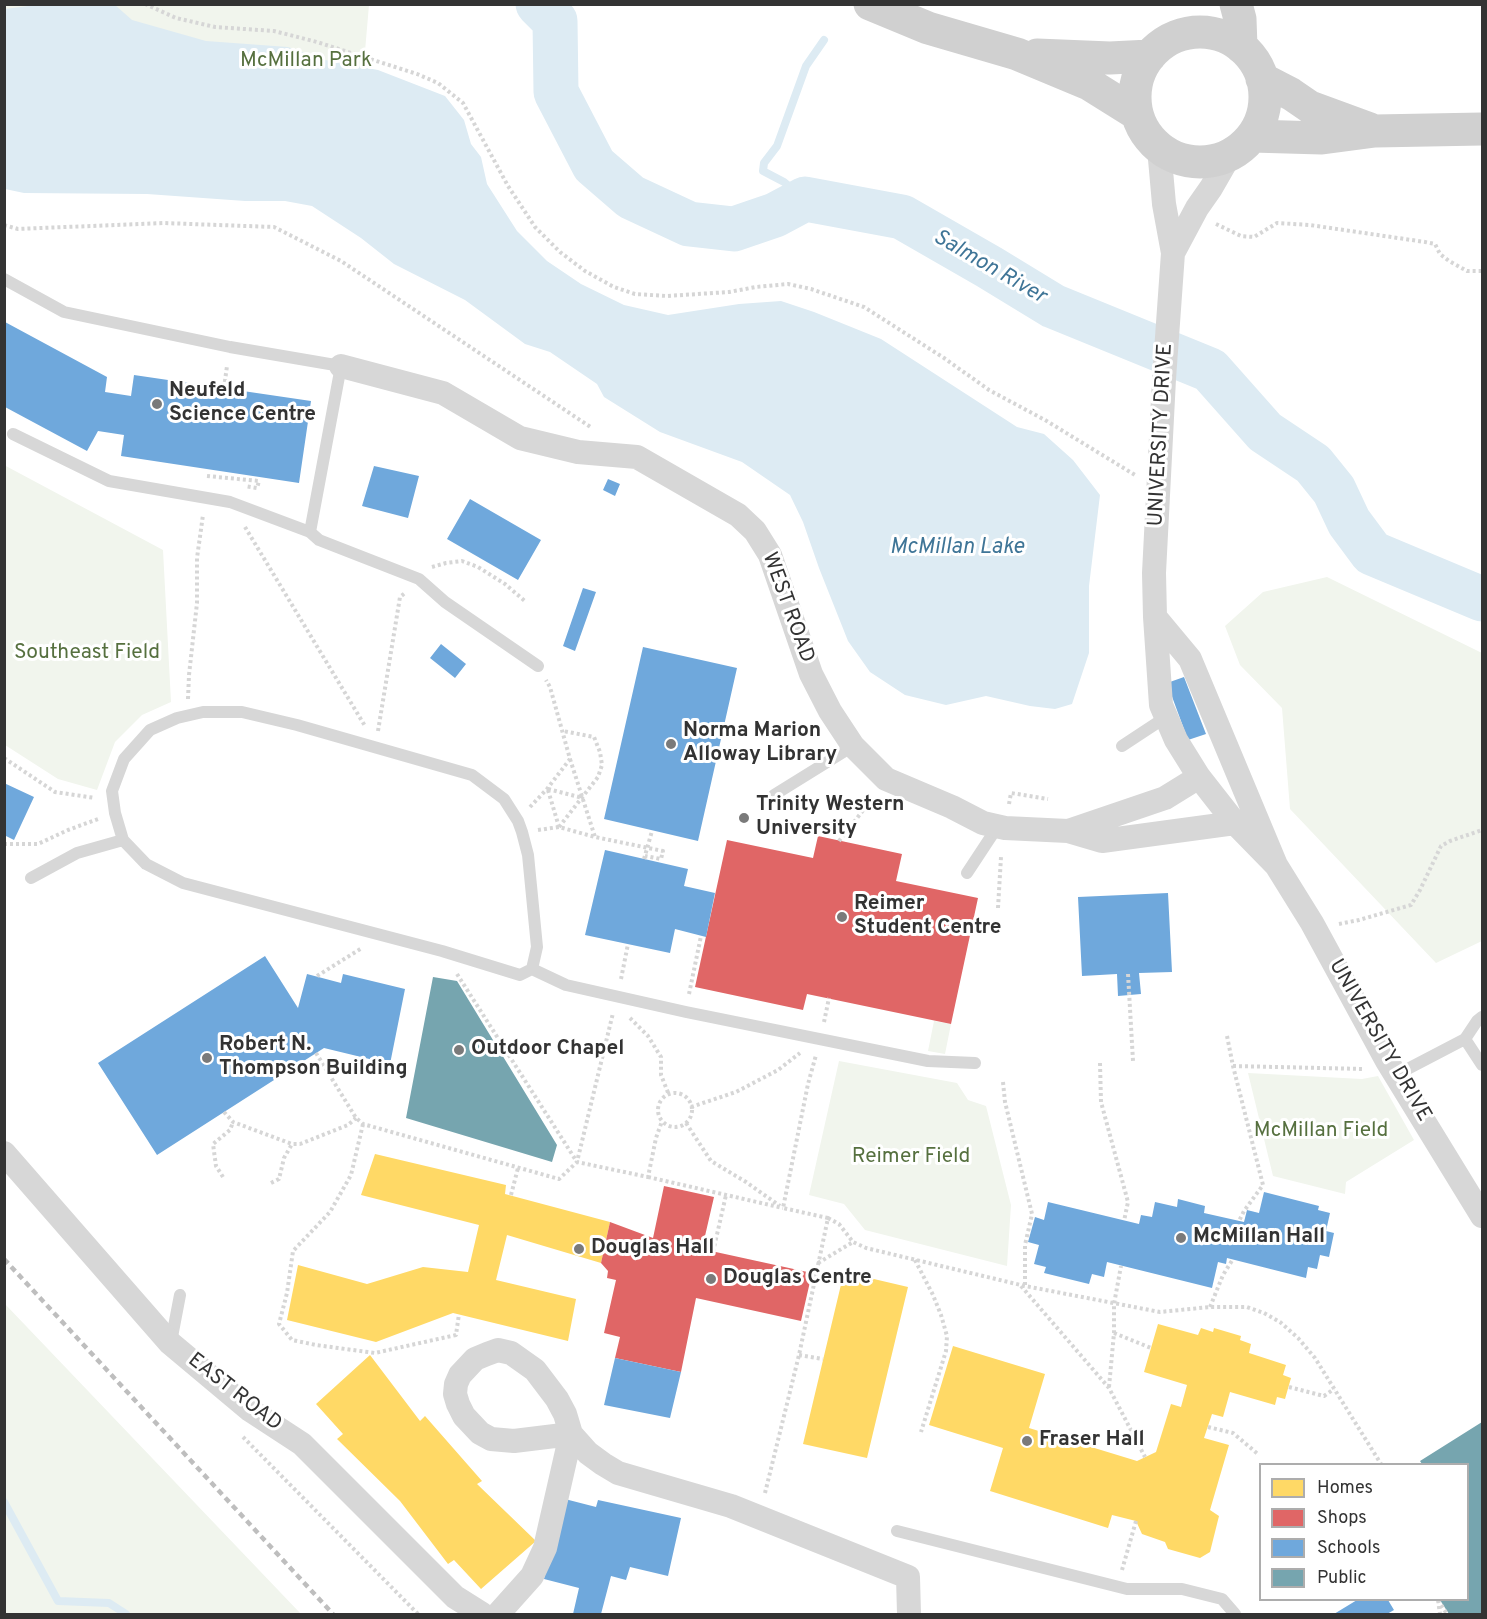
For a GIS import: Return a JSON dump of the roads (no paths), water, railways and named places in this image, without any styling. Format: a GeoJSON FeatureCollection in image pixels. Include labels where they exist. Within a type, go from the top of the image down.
{"type":"FeatureCollection","features":[{"type":"Feature","properties":{"kind":"main road"},"geometry":{"type":"LineString","coordinates":[[870,4],[928,28],[1017,54],[1089,84],[1137,114]]}},
{"type":"Feature","properties":{"kind":"main road"},"geometry":{"type":"LineString","coordinates":[[1184,34],[1200,4]]}},
{"type":"Feature","properties":{"kind":"main road"},"geometry":{"type":"LineString","coordinates":[[1236,4],[1240,19],[1241,46]]}},
{"type":"Feature","properties":{"kind":"main road"},"geometry":{"type":"LineString","coordinates":[[1241,146],[1262,118],[1265,99],[1262,79],[1254,61],[1241,46],[1223,36],[1204,32],[1184,34],[1159,46],[1141,69],[1136,83],[1137,114],[1150,138],[1160,148],[1176,158],[1194,162],[1213,161],[1241,146],[1375,131],[1482,129]]}},
{"type":"Feature","properties":{"kind":"main road"},"geometry":{"type":"LineString","coordinates":[[1017,54],[1110,58],[1150,56]]}},
{"type":"Feature","properties":{"kind":"main road"},"geometry":{"type":"LineString","coordinates":[[1262,79],[1310,107],[1375,131]]}},
{"type":"Feature","properties":{"kind":"street","name":"UNIVERSITY DRIVE"},"geometry":{"type":"LineString","coordinates":[[1173,258],[1197,208],[1241,146]]}},
{"type":"Feature","properties":{"kind":"street","name":"UNIVERSITY DRIVE"},"geometry":{"type":"LineString","coordinates":[[1160,148],[1164,204],[1173,258],[1154,573],[1161,705],[1176,740],[1199,777],[1235,823],[1276,865]]}},
{"type":"Feature","properties":{"kind":"street","name":"WEST ROAD"},"geometry":{"type":"LineString","coordinates":[[341,366],[443,393],[520,438],[578,452],[637,458],[738,515],[755,531],[770,555],[811,674],[830,711],[853,746],[886,779],[983,823],[1003,817],[1102,841],[1235,823]]}},
{"type":"Feature","properties":{"kind":"street","name":"UNIVERSITY DRIVE"},"geometry":{"type":"LineString","coordinates":[[1155,617],[1190,659],[1276,865],[1315,928],[1392,1068],[1482,1216]]}},
{"type":"Feature","properties":{"kind":"street","name":"WEST ROAD"},"geometry":{"type":"LineString","coordinates":[[1068,831],[1165,798],[1199,777]]}},
{"type":"Feature","properties":{"kind":"street","name":"EAST ROAD"},"geometry":{"type":"LineString","coordinates":[[4,1153],[170,1343],[250,1410],[302,1444],[454,1597],[482,1614]]}},
{"type":"Feature","properties":{"kind":"street"},"geometry":{"type":"LineString","coordinates":[[571,1434],[514,1441],[492,1439],[480,1433],[464,1416],[458,1404],[455,1394],[460,1375],[475,1359],[498,1350],[511,1353],[535,1370],[557,1399],[571,1434],[588,1453],[603,1464],[618,1473],[731,1506],[908,1577],[909,1614]]}},
{"type":"Feature","properties":{"kind":"street"},"geometry":{"type":"LineString","coordinates":[[498,1614],[532,1576],[545,1548],[571,1434]]}},
{"type":"Feature","properties":{"kind":"lane"},"geometry":{"type":"LineString","coordinates":[[4,279],[64,312],[230,347],[341,366],[310,532]]}},
{"type":"Feature","properties":{"kind":"lane"},"geometry":{"type":"LineString","coordinates":[[13,434],[109,482],[230,502],[310,532],[319,540],[420,579],[445,602],[538,666]]}},
{"type":"Feature","properties":{"kind":"lane"},"geometry":{"type":"LineString","coordinates":[[203,712],[242,712],[297,725],[472,775],[504,799],[522,832],[528,855],[537,947],[532,969],[520,975],[442,951],[183,883],[146,864],[123,840],[114,807],[112,791],[124,759],[150,730],[177,718],[203,712]]}},
{"type":"Feature","properties":{"kind":"lane"},"geometry":{"type":"LineString","coordinates":[[1122,746],[1166,717]]}},
{"type":"Feature","properties":{"kind":"lane"},"geometry":{"type":"LineString","coordinates":[[774,795],[853,746]]}},
{"type":"Feature","properties":{"kind":"lane"},"geometry":{"type":"LineString","coordinates":[[967,873],[1003,817]]}},
{"type":"Feature","properties":{"kind":"lane"},"geometry":{"type":"LineString","coordinates":[[31,878],[77,853],[123,840]]}},
{"type":"Feature","properties":{"kind":"lane"},"geometry":{"type":"LineString","coordinates":[[532,969],[566,985],[686,1012],[928,1061],[975,1062]]}},
{"type":"Feature","properties":{"kind":"lane"},"geometry":{"type":"LineString","coordinates":[[1392,1068],[1465,1039],[1482,1017]]}},
{"type":"Feature","properties":{"kind":"lane"},"geometry":{"type":"LineString","coordinates":[[1465,1039],[1482,1065]]}},
{"type":"Feature","properties":{"kind":"lane"},"geometry":{"type":"LineString","coordinates":[[170,1343],[180,1295]]}},
{"type":"Feature","properties":{"kind":"lane"},"geometry":{"type":"LineString","coordinates":[[897,1531],[1128,1589],[1182,1589],[1222,1599],[1235,1614]]}},
{"type":"Feature","properties":{"kind":"water","name":"McMillan Lake"},"geometry":{"type":"Polygon","coordinates":[[[36,5],[115,5],[132,20],[206,41],[288,47],[325,60],[378,70],[445,96],[464,120],[471,144],[481,157],[487,184],[517,231],[547,261],[581,284],[624,305],[668,315],[739,304],[781,301],[881,339],[1017,427],[1044,434],[1073,460],[1100,495],[1089,586],[1089,653],[1072,704],[1055,709],[986,696],[946,705],[905,695],[870,672],[848,641],[803,522],[790,495],[742,462],[660,432],[604,397],[597,384],[550,352],[525,344],[465,300],[394,264],[361,238],[312,206],[285,201],[245,201],[147,194],[24,193],[5,189],[5,9],[36,5]]]}},
{"type":"Feature","properties":{"kind":"waterway","name":"Salmon River"},"geometry":{"type":"LineString","coordinates":[[538,4],[555,21],[556,92],[594,165],[631,197],[689,224],[734,229],[775,215],[805,199],[902,217],[1053,306],[1210,370],[1265,432],[1313,464],[1334,490],[1349,522],[1372,553],[1482,599]]}},
{"type":"Feature","properties":{"kind":"waterway"},"geometry":{"type":"LineString","coordinates":[[805,199],[784,182],[763,171],[764,163],[777,146],[806,66],[824,40]]}},
{"type":"Feature","properties":{"kind":"waterway"},"geometry":{"type":"LineString","coordinates":[[4,1502],[58,1601],[109,1603],[126,1614]]}},
{"type":"Feature","properties":{"kind":"railway"},"geometry":{"type":"LineString","coordinates":[[4,1259],[333,1614]]}},
{"type":"Feature","properties":{"kind":"place","name":"Neufeld Science Centre"},"geometry":{"type":"Point","coordinates":[157,404]}},
{"type":"Feature","properties":{"kind":"place","name":"Norma Marion Alloway Library"},"geometry":{"type":"Point","coordinates":[671,744]}},
{"type":"Feature","properties":{"kind":"place","name":"Trinity Western University"},"geometry":{"type":"Point","coordinates":[744,818]}},
{"type":"Feature","properties":{"kind":"place","name":"Reimer Student Centre"},"geometry":{"type":"Point","coordinates":[842,917]}},
{"type":"Feature","properties":{"kind":"place","name":"Outdoor Chapel"},"geometry":{"type":"Point","coordinates":[459,1050]}},
{"type":"Feature","properties":{"kind":"place","name":"Robert N. Thompson Building"},"geometry":{"type":"Point","coordinates":[207,1058]}},
{"type":"Feature","properties":{"kind":"place","name":"McMillan Hall"},"geometry":{"type":"Point","coordinates":[1181,1238]}},
{"type":"Feature","properties":{"kind":"place","name":"Douglas Hall"},"geometry":{"type":"Point","coordinates":[579,1249]}},
{"type":"Feature","properties":{"kind":"place","name":"Douglas Centre"},"geometry":{"type":"Point","coordinates":[711,1279]}},
{"type":"Feature","properties":{"kind":"place","name":"Fraser Hall"},"geometry":{"type":"Point","coordinates":[1027,1441]}},
{"type":"Feature","properties":{"kind":"park label","name":"McMillan Park"},"geometry":{"type":"Point","coordinates":[306,62]}},
{"type":"Feature","properties":{"kind":"park label","name":"Southeast Field"},"geometry":{"type":"Point","coordinates":[87,654]}},
{"type":"Feature","properties":{"kind":"park label","name":"McMillan Field"},"geometry":{"type":"Point","coordinates":[1321,1132]}},
{"type":"Feature","properties":{"kind":"park label","name":"Reimer Field"},"geometry":{"type":"Point","coordinates":[911,1158]}}]}
